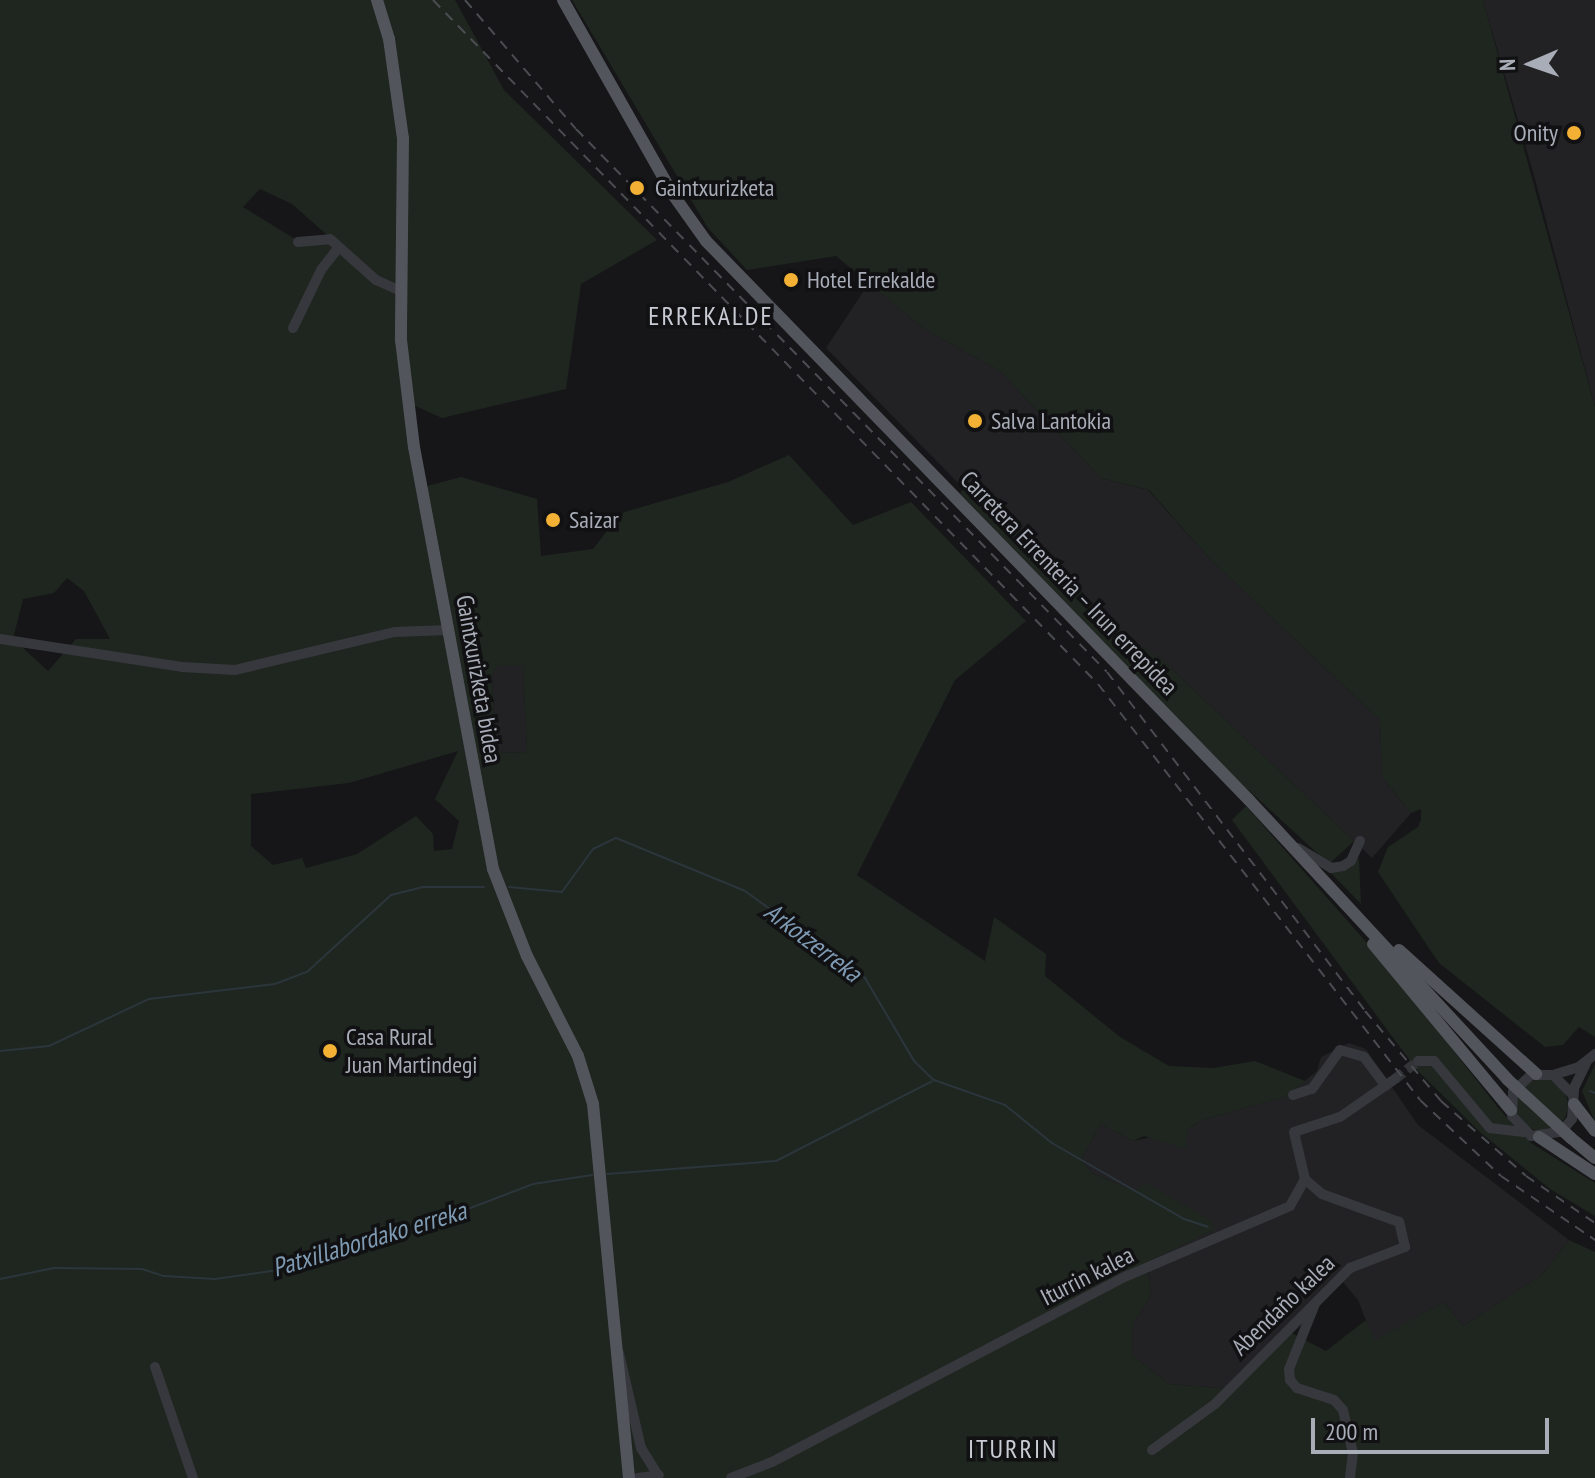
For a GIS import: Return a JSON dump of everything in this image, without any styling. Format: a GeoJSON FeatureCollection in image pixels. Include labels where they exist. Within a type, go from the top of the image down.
{"type":"FeatureCollection","features":[{"type":"Feature","properties":{"kind":"main road","name":"Gaintxurizketa bidea"},"geometry":{"type":"LineString","coordinates":[[377,0],[389,39],[403,138],[401,291],[407,404],[493,869],[522,945],[589,1088],[629,1478]]}},
{"type":"Feature","properties":{"kind":"main road","name":"Carretera Errenteria – Irun errepidea"},"geometry":{"type":"LineString","coordinates":[[563,0],[674,196],[706,241],[1337,893],[1507,1079],[1595,1158]]}},
{"type":"Feature","properties":{"kind":"main road"},"geometry":{"type":"LineString","coordinates":[[1337,893],[1343,909],[1511,1113]]}},
{"type":"Feature","properties":{"kind":"main road"},"geometry":{"type":"LineString","coordinates":[[1355,914],[1365,916],[1536,1074]]}},
{"type":"Feature","properties":{"kind":"main road"},"geometry":{"type":"LineString","coordinates":[[1573,1100],[1595,1131]]}},
{"type":"Feature","properties":{"kind":"main road"},"geometry":{"type":"LineString","coordinates":[[1539,1137],[1595,1174]]}},
{"type":"Feature","properties":{"kind":"main road","name":"Gaintxurizketa bidea"},"geometry":{"type":"LineString","coordinates":[[615,1347],[637,1478]]}},
{"type":"Feature","properties":{"kind":"main road","name":"Gaintxurizketa bidea"},"geometry":{"type":"LineString","coordinates":[[623,1438],[637,1478]]}},
{"type":"Feature","properties":{"kind":"street"},"geometry":{"type":"LineString","coordinates":[[298,242],[330,239],[376,280],[401,291]]}},
{"type":"Feature","properties":{"kind":"street"},"geometry":{"type":"LineString","coordinates":[[293,328],[321,270],[339,247]]}},
{"type":"Feature","properties":{"kind":"street"},"geometry":{"type":"LineString","coordinates":[[0,639],[182,667],[235,670],[395,632],[448,630]]}},
{"type":"Feature","properties":{"kind":"street"},"geometry":{"type":"LineString","coordinates":[[1286,840],[1331,868],[1351,861],[1360,841]]}},
{"type":"Feature","properties":{"kind":"street"},"geometry":{"type":"LineString","coordinates":[[1293,1095],[1312,1089],[1340,1050],[1364,1057],[1391,1082],[1340,1117],[1294,1132],[1305,1179],[1322,1194]]}},
{"type":"Feature","properties":{"kind":"street"},"geometry":{"type":"LineString","coordinates":[[1493,1130],[1505,1127],[1516,1088],[1536,1074],[1553,1075],[1586,1063],[1595,1054]]}},
{"type":"Feature","properties":{"kind":"street"},"geometry":{"type":"LineString","coordinates":[[1418,1061],[1434,1061],[1493,1130],[1524,1132],[1539,1137],[1565,1128],[1586,1063]]}},
{"type":"Feature","properties":{"kind":"street"},"geometry":{"type":"LineString","coordinates":[[1553,1075],[1573,1100]]}},
{"type":"Feature","properties":{"kind":"street"},"geometry":{"type":"LineString","coordinates":[[1511,1113],[1524,1132]]}},
{"type":"Feature","properties":{"kind":"street"},"geometry":{"type":"LineString","coordinates":[[1295,1202],[1305,1179]]}},
{"type":"Feature","properties":{"kind":"street","name":"Iturrin kalea"},"geometry":{"type":"LineString","coordinates":[[731,1478],[772,1462],[1127,1276],[1295,1202],[1322,1194]]}},
{"type":"Feature","properties":{"kind":"street","name":"Abendaño kalea"},"geometry":{"type":"LineString","coordinates":[[1152,1450],[1207,1411],[1350,1268],[1399,1253],[1406,1239],[1399,1222],[1322,1194]]}},
{"type":"Feature","properties":{"kind":"street"},"geometry":{"type":"LineString","coordinates":[[1316,1299],[1289,1369],[1290,1380],[1297,1388],[1334,1400],[1343,1410],[1353,1453],[1350,1478]]}},
{"type":"Feature","properties":{"kind":"street"},"geometry":{"type":"LineString","coordinates":[[615,1347],[628,1378],[641,1448],[660,1477]]}},
{"type":"Feature","properties":{"kind":"street"},"geometry":{"type":"LineString","coordinates":[[155,1367],[193,1478]]}},
{"type":"Feature","properties":{"kind":"street"},"geometry":{"type":"LineString","coordinates":[[637,1478],[660,1477]]}},
{"type":"Feature","properties":{"kind":"shaded area"},"geometry":{"type":"Polygon","coordinates":[[[0,0],[455,0],[504,90],[657,240],[581,284],[566,389],[442,418],[409,403],[416,489],[461,477],[537,499],[541,556],[593,549],[621,513],[728,482],[789,455],[853,525],[911,502],[1026,621],[955,680],[857,875],[985,961],[994,917],[1046,954],[1045,976],[1120,1037],[1169,1066],[1213,1068],[1255,1061],[1305,1081],[1285,1097],[1202,1120],[1187,1130],[1186,1149],[1144,1136],[1133,1141],[1101,1124],[1081,1159],[1092,1173],[1134,1191],[1147,1183],[1211,1221],[1215,1229],[1147,1262],[1151,1295],[1133,1324],[1132,1355],[1169,1384],[1233,1389],[1290,1332],[1326,1351],[1366,1320],[1375,1340],[1444,1302],[1463,1326],[1542,1275],[1569,1240],[1595,1252],[1595,1478],[0,1478],[0,0]],[[260,189],[243,207],[295,239],[327,235],[292,204],[260,189]],[[67,578],[54,593],[23,599],[13,639],[48,671],[76,639],[110,639],[84,591],[67,578]],[[523,665],[497,666],[492,675],[495,747],[504,753],[527,752],[523,665]],[[458,751],[349,783],[251,794],[251,846],[273,865],[302,858],[306,868],[357,854],[416,816],[433,834],[434,851],[452,849],[459,821],[435,799],[458,751]]]}},
{"type":"Feature","properties":{"kind":"shaded area"},"geometry":{"type":"Polygon","coordinates":[[[572,0],[1483,0],[1595,407],[1595,1037],[1579,1027],[1563,1045],[1545,1047],[1439,963],[1378,872],[1388,847],[1418,827],[1421,819],[1421,809],[1411,813],[1382,777],[1380,720],[1210,559],[1149,490],[1101,478],[1000,371],[923,328],[836,256],[747,270],[708,228],[572,0]]]}},
{"type":"Feature","properties":{"kind":"shaded area"},"geometry":{"type":"Polygon","coordinates":[[[1483,0],[1595,0],[1595,407],[1535,179],[1483,0]]]}},
{"type":"Feature","properties":{"kind":"shaded area"},"geometry":{"type":"Polygon","coordinates":[[[869,283],[923,328],[1000,371],[1101,478],[1148,490],[1210,559],[1380,720],[1382,777],[1411,813],[1372,858],[1161,659],[1121,633],[999,509],[964,489],[826,348],[869,283]]]}},
{"type":"Feature","properties":{"kind":"shaded area"},"geometry":{"type":"Polygon","coordinates":[[[964,489],[999,509],[1121,633],[1161,659],[1354,841],[1329,864],[1206,751],[960,493],[964,489]]]}},
{"type":"Feature","properties":{"kind":"shaded area"},"geometry":{"type":"Polygon","coordinates":[[[523,664],[527,752],[504,753],[495,747],[492,674],[497,666],[523,664]]]}},
{"type":"Feature","properties":{"kind":"shaded area"},"geometry":{"type":"Polygon","coordinates":[[[1246,806],[1390,969],[1499,1109],[1531,1143],[1595,1183],[1595,1216],[1550,1189],[1480,1132],[1417,1070],[1232,820],[1246,806]]]}},
{"type":"Feature","properties":{"kind":"shaded area"},"geometry":{"type":"Polygon","coordinates":[[[1359,858],[1361,904],[1328,870],[1352,866],[1359,858]]]}},
{"type":"Feature","properties":{"kind":"shaded area"},"geometry":{"type":"Polygon","coordinates":[[[1349,1043],[1366,1049],[1418,1125],[1569,1240],[1542,1275],[1463,1326],[1444,1302],[1374,1341],[1358,1300],[1342,1281],[1233,1389],[1169,1384],[1132,1355],[1133,1324],[1151,1295],[1146,1251],[1165,1205],[1092,1173],[1081,1159],[1101,1124],[1133,1141],[1187,1130],[1202,1120],[1285,1097],[1317,1071],[1321,1057],[1349,1043]]]}},
{"type":"Feature","properties":{"kind":"shaded area"},"geometry":{"type":"Polygon","coordinates":[[[1595,1064],[1595,1122],[1582,1091],[1595,1064]]]}},
{"type":"Feature","properties":{"kind":"shaded area"},"geometry":{"type":"Polygon","coordinates":[[[1542,1079],[1560,1087],[1568,1105],[1560,1123],[1542,1131],[1524,1123],[1516,1105],[1524,1087],[1542,1079]]]}},
{"type":"Feature","properties":{"kind":"waterway","name":"Arkotzerreka"},"geometry":{"type":"LineString","coordinates":[[509,887],[562,892],[593,849],[616,838],[745,891],[865,978],[914,1061],[934,1080],[1005,1105],[1052,1143],[1184,1219],[1208,1227]]}},
{"type":"Feature","properties":{"kind":"waterway","name":"Arkotzerreka"},"geometry":{"type":"LineString","coordinates":[[0,1051],[49,1046],[149,999],[275,984],[307,972],[391,895],[424,887],[484,887]]}},
{"type":"Feature","properties":{"kind":"waterway","name":"Patxillabordako erreka"},"geometry":{"type":"LineString","coordinates":[[607,1174],[776,1161],[932,1081]]}},
{"type":"Feature","properties":{"kind":"waterway","name":"Arkotzerreka"},"geometry":{"type":"LineString","coordinates":[[1590,1091],[1595,1093]]}},
{"type":"Feature","properties":{"kind":"waterway","name":"Patxillabordako erreka"},"geometry":{"type":"LineString","coordinates":[[0,1279],[54,1268],[142,1269],[164,1276],[215,1279],[292,1268],[397,1236],[533,1184],[592,1175]]}},
{"type":"Feature","properties":{"kind":"tunnel"},"geometry":{"type":"LineString","coordinates":[[1395,1079],[1418,1061]]}},
{"type":"Feature","properties":{"kind":"railway"},"geometry":{"type":"LineString","coordinates":[[433,0],[1098,684],[1420,1100],[1501,1176],[1595,1240]]}},
{"type":"Feature","properties":{"kind":"railway"},"geometry":{"type":"LineString","coordinates":[[465,0],[576,129],[1107,672],[1365,1011],[1441,1101],[1526,1176],[1595,1223]]}},
{"type":"Feature","properties":{"kind":"place","name":"Onity"},"geometry":{"type":"Point","coordinates":[1574,133]}},
{"type":"Feature","properties":{"kind":"place","name":"Gaintxurizketa"},"geometry":{"type":"Point","coordinates":[637,188]}},
{"type":"Feature","properties":{"kind":"place","name":"Hotel Errekalde"},"geometry":{"type":"Point","coordinates":[791,280]}},
{"type":"Feature","properties":{"kind":"place","name":"Salva Lantokia"},"geometry":{"type":"Point","coordinates":[975,421]}},
{"type":"Feature","properties":{"kind":"place","name":"Saizar"},"geometry":{"type":"Point","coordinates":[553,520]}},
{"type":"Feature","properties":{"kind":"place","name":"Casa Rural Juan Martindegi"},"geometry":{"type":"Point","coordinates":[330,1051]}},
{"type":"Feature","properties":{"kind":"district","name":"ERREKALDE"},"geometry":{"type":"Point","coordinates":[711,316]}},
{"type":"Feature","properties":{"kind":"district","name":"ITURRIN"},"geometry":{"type":"Point","coordinates":[1013,1449]}}]}
